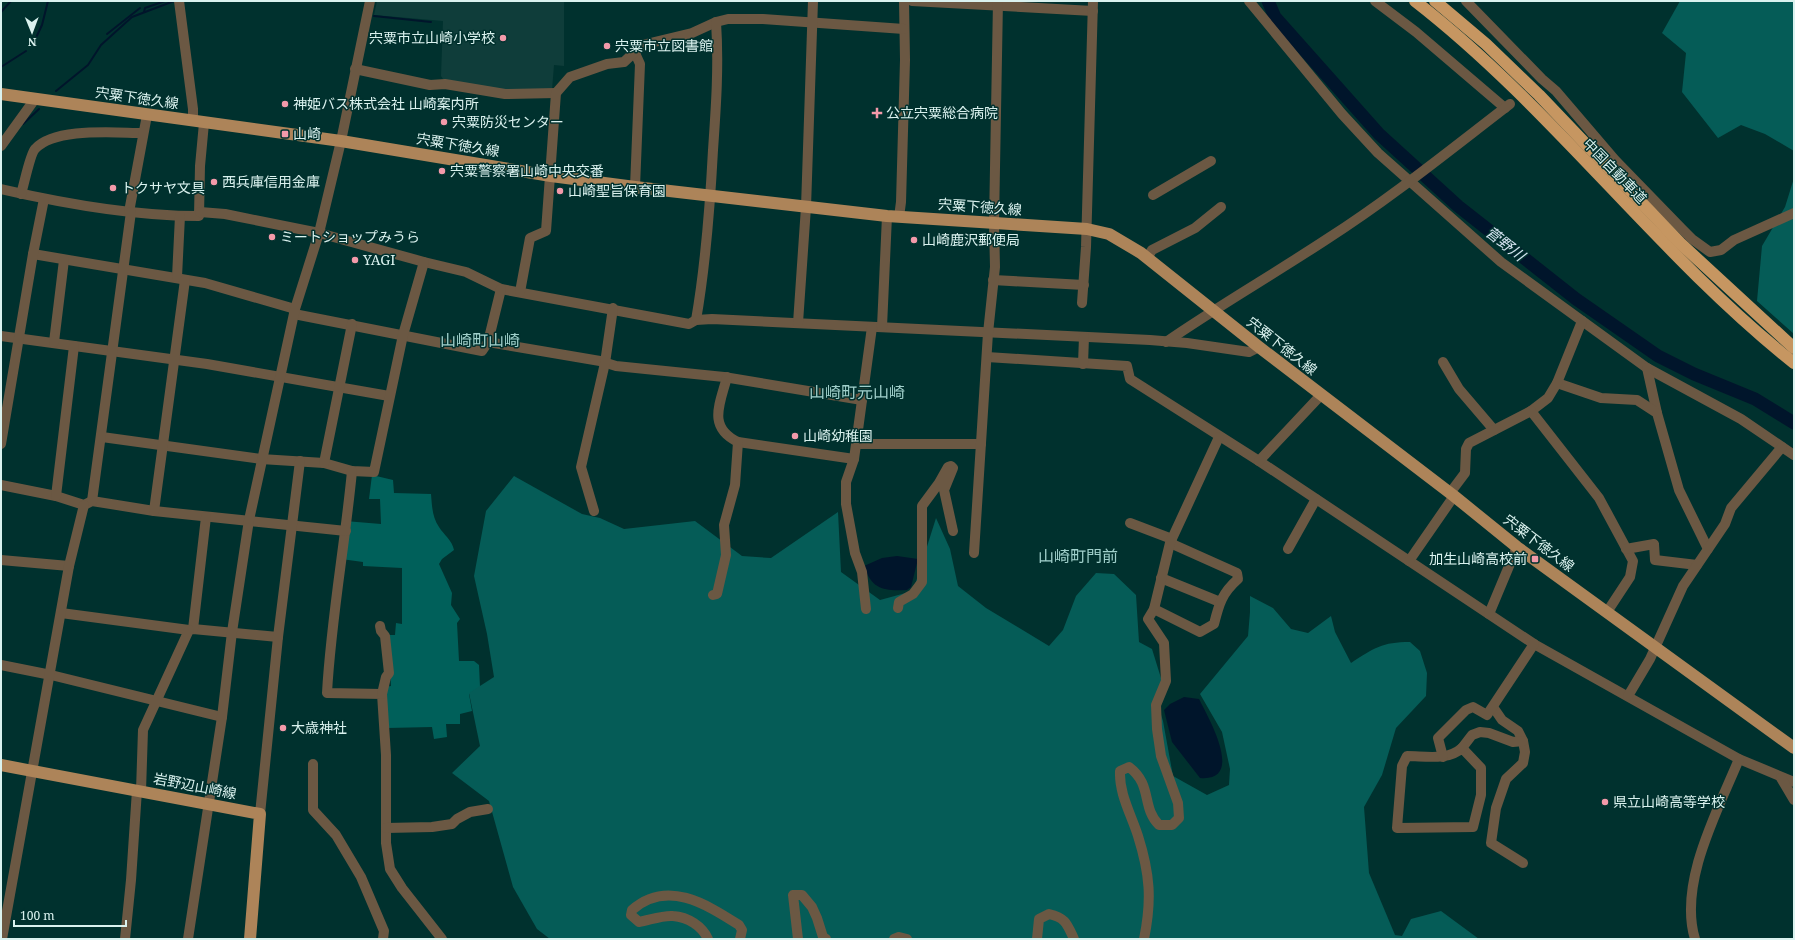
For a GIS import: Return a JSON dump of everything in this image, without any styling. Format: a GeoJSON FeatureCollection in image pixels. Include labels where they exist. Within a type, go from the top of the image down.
{"type":"FeatureCollection","features":[{"type":"Feature","properties":{"kind":"highway","name":"中国自動車道"},"geometry":{"type":"LineString","coordinates":[[1415,1],[1476,53],[1529,103],[1671,251],[1729,306],[1794,363]]}},
{"type":"Feature","properties":{"kind":"highway","name":"中国自動車道"},"geometry":{"type":"LineString","coordinates":[[1434,1],[1486,44],[1539,95],[1680,243],[1794,348]]}},
{"type":"Feature","properties":{"kind":"main road","name":"宍粟下徳久線"},"geometry":{"type":"LineString","coordinates":[[1,94],[341,141],[551,176],[635,187],[893,217],[1100,231],[1119,239],[1147,258],[1321,395],[1452,494],[1517,547],[1794,748]]}},
{"type":"Feature","properties":{"kind":"main road","name":"岩野辺山崎線"},"geometry":{"type":"LineString","coordinates":[[1,765],[32,772],[209,803],[260,814]]}},
{"type":"Feature","properties":{"kind":"main road"},"geometry":{"type":"LineString","coordinates":[[250,939],[260,814]]}},
{"type":"Feature","properties":{"kind":"street"},"geometry":{"type":"LineString","coordinates":[[1,189],[44,199],[130,212],[199,216],[199,122],[193,109],[179,1]]}},
{"type":"Feature","properties":{"kind":"street"},"geometry":{"type":"LineString","coordinates":[[188,939],[222,717],[232,632],[249,520],[261,459],[295,312],[319,233],[341,141],[370,1]]}},
{"type":"Feature","properties":{"kind":"street"},"geometry":{"type":"LineString","coordinates":[[798,323],[806,207],[813,1]]}},
{"type":"Feature","properties":{"kind":"street"},"geometry":{"type":"LineString","coordinates":[[866,610],[862,572],[855,553],[846,504],[846,482],[854,459],[862,400],[877,327],[893,217],[904,75],[904,1]]}},
{"type":"Feature","properties":{"kind":"street"},"geometry":{"type":"LineString","coordinates":[[912,1],[1093,6],[1087,229],[1082,303]]}},
{"type":"Feature","properties":{"kind":"street"},"geometry":{"type":"LineString","coordinates":[[1249,1],[1342,114],[1378,153],[1501,262],[1647,368],[1741,419],[1794,455]]}},
{"type":"Feature","properties":{"kind":"street"},"geometry":{"type":"LineString","coordinates":[[1166,342],[1212,310],[1327,239],[1410,182],[1508,106],[1428,41],[1375,1]]}},
{"type":"Feature","properties":{"kind":"street"},"geometry":{"type":"LineString","coordinates":[[1466,1],[1538,81],[1556,91],[1616,160],[1692,240],[1710,252],[1721,250],[1734,240],[1794,213]]}},
{"type":"Feature","properties":{"kind":"street"},"geometry":{"type":"LineString","coordinates":[[974,553],[988,333],[995,267],[994,223],[998,4]]}},
{"type":"Feature","properties":{"kind":"street"},"geometry":{"type":"LineString","coordinates":[[520,292],[530,238],[546,231],[556,93],[570,77],[607,64],[624,62],[635,53],[642,44],[692,33],[716,22],[728,19],[750,19],[904,29]]}},
{"type":"Feature","properties":{"kind":"street"},"geometry":{"type":"LineString","coordinates":[[696,320],[704,273],[711,195],[718,60],[716,22]]}},
{"type":"Feature","properties":{"kind":"street"},"geometry":{"type":"LineString","coordinates":[[635,53],[640,64],[635,187]]}},
{"type":"Feature","properties":{"kind":"street"},"geometry":{"type":"LineString","coordinates":[[355,70],[430,85],[445,84],[505,94],[556,93]]}},
{"type":"Feature","properties":{"kind":"street"},"geometry":{"type":"LineString","coordinates":[[1,146],[35,99]]}},
{"type":"Feature","properties":{"kind":"street"},"geometry":{"type":"LineString","coordinates":[[2,939],[51,675],[69,566],[88,503],[102,437],[130,212],[147,115]]}},
{"type":"Feature","properties":{"kind":"street"},"geometry":{"type":"LineString","coordinates":[[21,194],[34,150],[47,140],[63,135],[143,133]]}},
{"type":"Feature","properties":{"kind":"street"},"geometry":{"type":"LineString","coordinates":[[1153,195],[1211,161]]}},
{"type":"Feature","properties":{"kind":"street"},"geometry":{"type":"LineString","coordinates":[[1,444],[33,254],[44,199]]}},
{"type":"Feature","properties":{"kind":"street"},"geometry":{"type":"LineString","coordinates":[[1147,258],[1152,250],[1195,228],[1221,208]]}},
{"type":"Feature","properties":{"kind":"street"},"geometry":{"type":"LineString","coordinates":[[200,212],[225,214],[319,233],[466,272],[501,289],[613,308],[689,324],[696,320],[712,318],[1166,342],[1249,352],[1259,347]]}},
{"type":"Feature","properties":{"kind":"street"},"geometry":{"type":"LineString","coordinates":[[154,511],[173,359],[181,278],[180,216]]}},
{"type":"Feature","properties":{"kind":"street"},"geometry":{"type":"LineString","coordinates":[[33,254],[181,278],[227,289],[295,312],[482,351],[488,342],[501,289]]}},
{"type":"Feature","properties":{"kind":"street"},"geometry":{"type":"LineString","coordinates":[[54,342],[64,260]]}},
{"type":"Feature","properties":{"kind":"street"},"geometry":{"type":"LineString","coordinates":[[102,437],[261,459],[324,463],[352,471],[374,472],[403,335],[424,262]]}},
{"type":"Feature","properties":{"kind":"street"},"geometry":{"type":"LineString","coordinates":[[993,280],[1084,285]]}},
{"type":"Feature","properties":{"kind":"street"},"geometry":{"type":"LineString","coordinates":[[594,511],[581,467],[605,363],[613,308]]}},
{"type":"Feature","properties":{"kind":"street"},"geometry":{"type":"LineString","coordinates":[[1409,561],[1465,473],[1466,448],[1469,443],[1531,411],[1548,398],[1557,383],[1582,321]]}},
{"type":"Feature","properties":{"kind":"street"},"geometry":{"type":"LineString","coordinates":[[324,463],[352,324]]}},
{"type":"Feature","properties":{"kind":"street"},"geometry":{"type":"LineString","coordinates":[[1,336],[173,359],[340,386],[389,396]]}},
{"type":"Feature","properties":{"kind":"street"},"geometry":{"type":"LineString","coordinates":[[1083,364],[1084,337]]}},
{"type":"Feature","properties":{"kind":"street"},"geometry":{"type":"LineString","coordinates":[[488,342],[616,366],[727,377],[862,400]]}},
{"type":"Feature","properties":{"kind":"street"},"geometry":{"type":"LineString","coordinates":[[56,496],[74,346]]}},
{"type":"Feature","properties":{"kind":"street"},"geometry":{"type":"LineString","coordinates":[[987,357],[1127,366],[1130,379],[1219,437],[1259,461],[1534,644],[1739,759],[1781,778],[1794,782]]}},
{"type":"Feature","properties":{"kind":"street"},"geometry":{"type":"LineString","coordinates":[[1443,362],[1459,389],[1494,430]]}},
{"type":"Feature","properties":{"kind":"street"},"geometry":{"type":"LineString","coordinates":[[1647,368],[1657,412],[1679,490],[1708,549]]}},
{"type":"Feature","properties":{"kind":"street"},"geometry":{"type":"LineString","coordinates":[[727,377],[717,418],[720,427],[727,437],[738,442],[854,459]]}},
{"type":"Feature","properties":{"kind":"street"},"geometry":{"type":"LineString","coordinates":[[1557,383],[1601,398],[1637,400],[1657,412]]}},
{"type":"Feature","properties":{"kind":"street"},"geometry":{"type":"LineString","coordinates":[[1259,461],[1321,395]]}},
{"type":"Feature","properties":{"kind":"street"},"geometry":{"type":"LineString","coordinates":[[1531,411],[1599,498],[1633,561],[1630,577],[1607,612]]}},
{"type":"Feature","properties":{"kind":"street"},"geometry":{"type":"LineString","coordinates":[[1144,939],[1150,901],[1148,872],[1138,836],[1120,786],[1120,771],[1129,767],[1138,774],[1144,785],[1152,818],[1159,825],[1172,825],[1179,818],[1178,802],[1161,756],[1157,729],[1156,706],[1166,681],[1164,643],[1148,618],[1154,609],[1171,541],[1219,437]]}},
{"type":"Feature","properties":{"kind":"street"},"geometry":{"type":"LineString","coordinates":[[713,595],[717,594],[724,569],[726,555],[724,525],[735,485],[738,442]]}},
{"type":"Feature","properties":{"kind":"street"},"geometry":{"type":"LineString","coordinates":[[856,444],[981,444]]}},
{"type":"Feature","properties":{"kind":"street"},"geometry":{"type":"LineString","coordinates":[[1628,696],[1656,647],[1683,586],[1725,524],[1731,508],[1782,447]]}},
{"type":"Feature","properties":{"kind":"street"},"geometry":{"type":"LineString","coordinates":[[260,814],[278,637],[300,461]]}},
{"type":"Feature","properties":{"kind":"street"},"geometry":{"type":"LineString","coordinates":[[898,608],[902,599],[913,594],[922,582],[922,506],[939,483],[948,467],[951,466],[953,468],[944,490],[953,531]]}},
{"type":"Feature","properties":{"kind":"street"},"geometry":{"type":"LineString","coordinates":[[352,471],[346,532],[329,662],[327,693],[382,694]]}},
{"type":"Feature","properties":{"kind":"street"},"geometry":{"type":"LineString","coordinates":[[1,485],[88,503],[346,532]]}},
{"type":"Feature","properties":{"kind":"street"},"geometry":{"type":"LineString","coordinates":[[1288,549],[1316,499]]}},
{"type":"Feature","properties":{"kind":"street"},"geometry":{"type":"LineString","coordinates":[[125,939],[143,730],[191,629],[206,517]]}},
{"type":"Feature","properties":{"kind":"street"},"geometry":{"type":"LineString","coordinates":[[1130,523],[1237,573],[1238,579],[1227,589],[1220,602],[1214,624],[1200,632],[1154,609]]}},
{"type":"Feature","properties":{"kind":"street"},"geometry":{"type":"LineString","coordinates":[[1626,549],[1654,544],[1655,560],[1697,565]]}},
{"type":"Feature","properties":{"kind":"street"},"geometry":{"type":"LineString","coordinates":[[1489,614],[1517,547]]}},
{"type":"Feature","properties":{"kind":"street"},"geometry":{"type":"LineString","coordinates":[[1,560],[69,566]]}},
{"type":"Feature","properties":{"kind":"street"},"geometry":{"type":"LineString","coordinates":[[1161,578],[1220,602]]}},
{"type":"Feature","properties":{"kind":"street"},"geometry":{"type":"LineString","coordinates":[[61,613],[191,629],[278,637]]}},
{"type":"Feature","properties":{"kind":"street"},"geometry":{"type":"LineString","coordinates":[[380,626],[381,631],[385,636],[389,673],[386,677],[382,694],[386,755],[386,843],[390,869],[402,888],[442,939]]}},
{"type":"Feature","properties":{"kind":"street"},"geometry":{"type":"LineString","coordinates":[[1443,757],[1438,738],[1466,710],[1473,707],[1487,715],[1534,644]]}},
{"type":"Feature","properties":{"kind":"street"},"geometry":{"type":"LineString","coordinates":[[1,665],[51,675],[222,717]]}},
{"type":"Feature","properties":{"kind":"street"},"geometry":{"type":"LineString","coordinates":[[1493,707],[1502,720],[1518,731],[1523,741],[1525,752],[1523,763],[1506,779],[1496,808],[1491,843],[1523,863]]}},
{"type":"Feature","properties":{"kind":"street"},"geometry":{"type":"LineString","coordinates":[[1462,748],[1480,768],[1481,795],[1473,827],[1397,828],[1402,766],[1407,756],[1443,757],[1456,754],[1472,735],[1480,732],[1489,733],[1514,742],[1523,741]]}},
{"type":"Feature","properties":{"kind":"street"},"geometry":{"type":"LineString","coordinates":[[1694,939],[1692,932],[1692,898],[1696,867],[1705,840],[1739,759]]}},
{"type":"Feature","properties":{"kind":"street"},"geometry":{"type":"LineString","coordinates":[[313,764],[313,810],[336,835],[361,877],[384,931],[383,939]]}},
{"type":"Feature","properties":{"kind":"street"},"geometry":{"type":"LineString","coordinates":[[1781,778],[1794,800]]}},
{"type":"Feature","properties":{"kind":"street"},"geometry":{"type":"LineString","coordinates":[[386,828],[432,827],[452,824],[457,819],[470,812],[488,809]]}},
{"type":"Feature","properties":{"kind":"street"},"geometry":{"type":"LineString","coordinates":[[708,939],[704,929],[692,922],[673,916],[639,922],[631,916],[632,910],[642,901],[654,896],[674,895],[707,905],[740,925],[742,930],[740,939]]}},
{"type":"Feature","properties":{"kind":"street"},"geometry":{"type":"LineString","coordinates":[[798,939],[793,895],[802,895],[812,907],[817,918],[822,937],[826,939]]}},
{"type":"Feature","properties":{"kind":"street"},"geometry":{"type":"LineString","coordinates":[[1037,939],[1039,919],[1049,914],[1060,917],[1067,923],[1074,939]]}},
{"type":"Feature","properties":{"kind":"street"},"geometry":{"type":"LineString","coordinates":[[894,939],[899,937],[907,939]]}},
{"type":"Feature","properties":{"kind":"shaded area","name":"宍粟市立山崎小学校"},"geometry":{"type":"Polygon","coordinates":[[[377,1],[564,1],[564,66],[554,65],[552,90],[509,91],[443,79],[441,76],[443,21],[374,15],[377,1]]]}},
{"type":"Feature","properties":{"kind":"shaded area"},"geometry":{"type":"Polygon","coordinates":[[[1680,1],[1794,1],[1794,151],[1765,134],[1741,125],[1718,138],[1682,92],[1686,53],[1662,33],[1680,1]]]}},
{"type":"Feature","properties":{"kind":"shaded area"},"geometry":{"type":"Polygon","coordinates":[[[1794,178],[1794,334],[1757,301],[1762,246],[1785,207],[1794,178]]]}},
{"type":"Feature","properties":{"kind":"shaded area"},"geometry":{"type":"Polygon","coordinates":[[[372,475],[393,480],[394,493],[431,494],[435,519],[439,527],[452,543],[454,550],[442,559],[439,564],[452,593],[451,605],[460,619],[457,623],[459,661],[474,661],[479,665],[480,687],[469,694],[472,711],[460,714],[460,724],[446,724],[447,737],[434,739],[432,727],[387,728],[385,687],[391,686],[388,635],[395,635],[396,623],[402,624],[402,568],[363,566],[363,562],[341,559],[345,521],[381,524],[380,499],[369,499],[372,475]]]}},
{"type":"Feature","properties":{"kind":"shaded area"},"geometry":{"type":"Polygon","coordinates":[[[514,476],[582,514],[600,518],[624,529],[695,521],[742,556],[771,558],[838,512],[841,572],[880,600],[913,591],[936,518],[950,549],[958,586],[986,608],[1049,646],[1063,630],[1076,596],[1096,573],[1114,574],[1136,595],[1139,642],[1152,649],[1165,691],[1156,699],[1163,721],[1173,776],[1207,795],[1229,785],[1230,769],[1222,732],[1200,694],[1248,636],[1250,596],[1273,608],[1291,629],[1308,633],[1331,616],[1335,632],[1351,663],[1366,653],[1379,647],[1392,643],[1410,642],[1420,651],[1427,673],[1426,696],[1396,728],[1382,775],[1364,807],[1369,873],[1395,935],[1402,936],[1411,919],[1441,911],[1479,939],[550,939],[537,929],[513,887],[489,801],[452,773],[480,746],[469,693],[494,677],[487,634],[474,576],[486,511],[514,476]]]}},
{"type":"Feature","properties":{"kind":"shaded area"},"geometry":{"type":"Polygon","coordinates":[[[897,556],[918,559],[911,587],[907,590],[892,590],[885,589],[875,584],[867,574],[864,566],[882,558],[897,556]]]}},
{"type":"Feature","properties":{"kind":"shaded area"},"geometry":{"type":"Polygon","coordinates":[[[1184,697],[1199,699],[1215,733],[1220,747],[1222,760],[1221,770],[1214,776],[1200,778],[1172,742],[1164,710],[1170,704],[1184,697]]]}},
{"type":"Feature","properties":{"kind":"waterway"},"geometry":{"type":"LineString","coordinates":[[1,12],[11,1]]}},
{"type":"Feature","properties":{"kind":"waterway"},"geometry":{"type":"LineString","coordinates":[[34,42],[42,25],[48,1]]}},
{"type":"Feature","properties":{"kind":"waterway"},"geometry":{"type":"LineString","coordinates":[[144,12],[145,8],[165,1]]}},
{"type":"Feature","properties":{"kind":"waterway"},"geometry":{"type":"LineString","coordinates":[[56,91],[88,65],[101,45],[132,17],[174,1]]}},
{"type":"Feature","properties":{"kind":"waterway","name":"菅野川"},"geometry":{"type":"LineString","coordinates":[[1268,1],[1275,17],[1379,134],[1458,206],[1576,299],[1658,356],[1694,374],[1755,399],[1794,423]]}},
{"type":"Feature","properties":{"kind":"waterway"},"geometry":{"type":"LineString","coordinates":[[107,34],[140,8]]}},
{"type":"Feature","properties":{"kind":"waterway"},"geometry":{"type":"LineString","coordinates":[[374,16],[431,22]]}},
{"type":"Feature","properties":{"kind":"waterway"},"geometry":{"type":"LineString","coordinates":[[1,67],[26,51]]}},
{"type":"Feature","properties":{"kind":"waterway"},"geometry":{"type":"LineString","coordinates":[[23,124],[39,109]]}},
{"type":"Feature","properties":{"kind":"place","name":"宍粟市立山崎小学校"},"geometry":{"type":"Point","coordinates":[503,38]}},
{"type":"Feature","properties":{"kind":"place","name":"宍粟市立図書館"},"geometry":{"type":"Point","coordinates":[607,46]}},
{"type":"Feature","properties":{"kind":"place","name":"神姫バス株式会社 山崎案内所"},"geometry":{"type":"Point","coordinates":[285,104]}},
{"type":"Feature","properties":{"kind":"place","name":"公立宍粟総合病院"},"geometry":{"type":"Point","coordinates":[877,113]}},
{"type":"Feature","properties":{"kind":"place","name":"宍粟防災センター"},"geometry":{"type":"Point","coordinates":[444,122]}},
{"type":"Feature","properties":{"kind":"place","name":"山崎"},"geometry":{"type":"Point","coordinates":[285,134]}},
{"type":"Feature","properties":{"kind":"place","name":"宍粟警察署山崎中央交番"},"geometry":{"type":"Point","coordinates":[442,171]}},
{"type":"Feature","properties":{"kind":"place","name":"西兵庫信用金庫"},"geometry":{"type":"Point","coordinates":[214,182]}},
{"type":"Feature","properties":{"kind":"place","name":"トクサヤ文具"},"geometry":{"type":"Point","coordinates":[113,188]}},
{"type":"Feature","properties":{"kind":"place","name":"山崎聖旨保育園"},"geometry":{"type":"Point","coordinates":[560,191]}},
{"type":"Feature","properties":{"kind":"place","name":"ミートショップみうら"},"geometry":{"type":"Point","coordinates":[272,237]}},
{"type":"Feature","properties":{"kind":"place","name":"山崎鹿沢郵便局"},"geometry":{"type":"Point","coordinates":[914,240]}},
{"type":"Feature","properties":{"kind":"place","name":"YAGI"},"geometry":{"type":"Point","coordinates":[355,260]}},
{"type":"Feature","properties":{"kind":"place","name":"山崎幼稚園"},"geometry":{"type":"Point","coordinates":[795,436]}},
{"type":"Feature","properties":{"kind":"place","name":"加生山崎高校前"},"geometry":{"type":"Point","coordinates":[1535,559]}},
{"type":"Feature","properties":{"kind":"place","name":"大歳神社"},"geometry":{"type":"Point","coordinates":[283,728]}},
{"type":"Feature","properties":{"kind":"place","name":"県立山崎高等学校"},"geometry":{"type":"Point","coordinates":[1605,802]}},
{"type":"Feature","properties":{"kind":"district","name":"山崎町山崎"},"geometry":{"type":"Point","coordinates":[480,340]}},
{"type":"Feature","properties":{"kind":"district","name":"山崎町元山崎"},"geometry":{"type":"Point","coordinates":[857,392]}},
{"type":"Feature","properties":{"kind":"district","name":"山崎町門前"},"geometry":{"type":"Point","coordinates":[1078,556]}}]}
